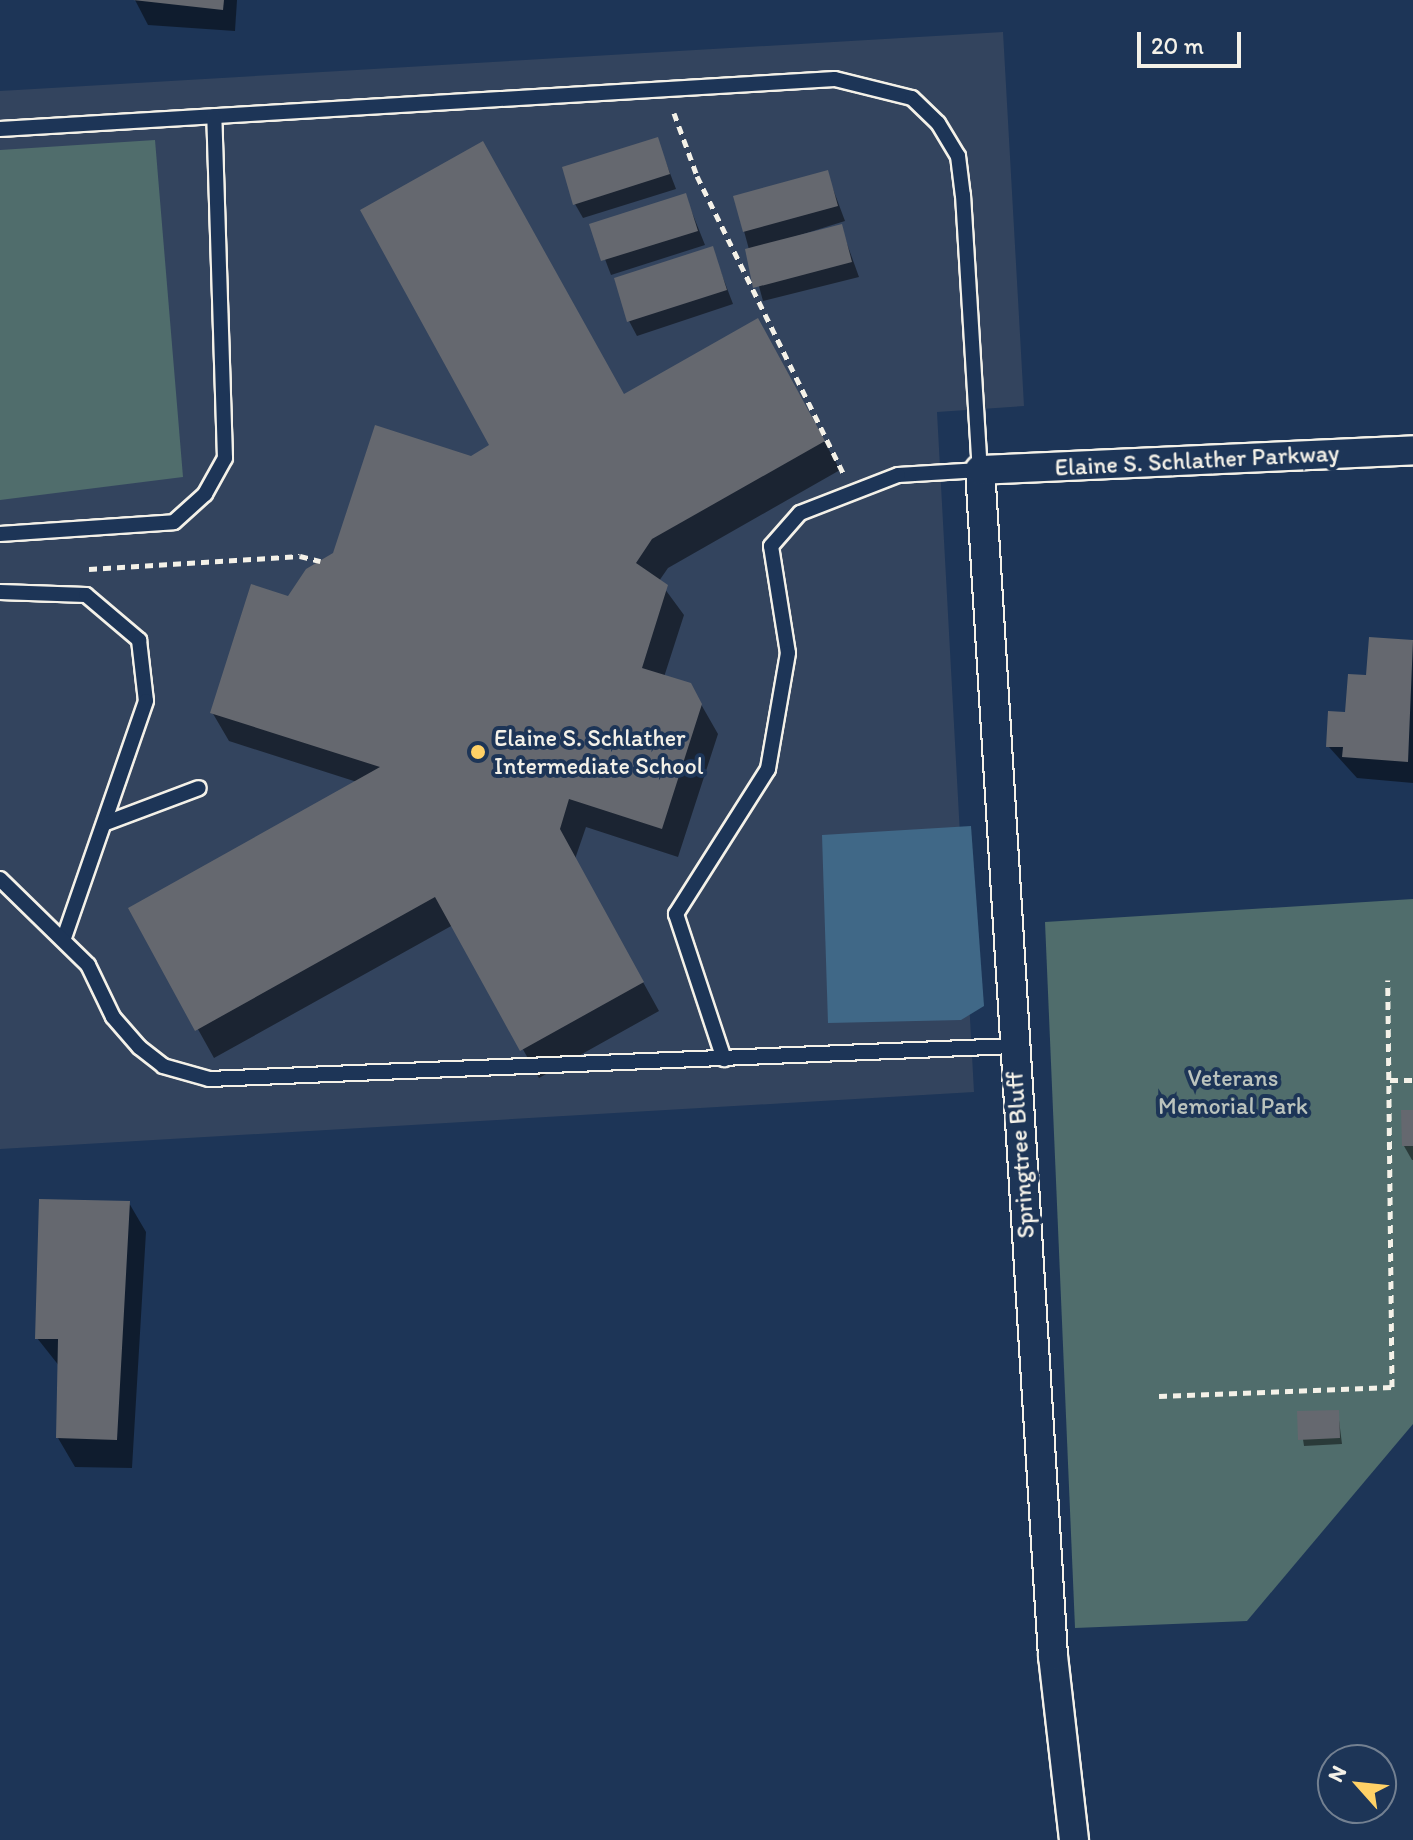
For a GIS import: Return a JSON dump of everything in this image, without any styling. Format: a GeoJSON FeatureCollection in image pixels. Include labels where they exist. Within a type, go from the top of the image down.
{"type":"FeatureCollection","features":[{"type":"Feature","properties":{"kind":"street","name":"Elaine S. Schlather Parkway"},"geometry":{"type":"LineString","coordinates":[[980,470],[1413,450]]}},
{"type":"Feature","properties":{"kind":"street","name":"Springtree Bluff"},"geometry":{"type":"LineString","coordinates":[[980,470],[1012,1046],[1053,1656],[1074,1840]]}},
{"type":"Feature","properties":{"kind":"lane"},"geometry":{"type":"LineString","coordinates":[[0,129],[835,79],[912,98],[938,123],[958,156],[963,195],[980,470],[898,475],[855,497],[800,513],[771,546],[788,653],[768,769],[676,914],[724,1059]]}},
{"type":"Feature","properties":{"kind":"lane"},"geometry":{"type":"LineString","coordinates":[[0,534],[174,522],[205,494],[225,458],[214,116]]}},
{"type":"Feature","properties":{"kind":"lane"},"geometry":{"type":"LineString","coordinates":[[0,592],[86,595],[139,640],[146,701],[64,938]]}},
{"type":"Feature","properties":{"kind":"lane"},"geometry":{"type":"LineString","coordinates":[[106,823],[199,788]]}},
{"type":"Feature","properties":{"kind":"lane"},"geometry":{"type":"LineString","coordinates":[[0,879],[64,938],[139,1047],[163,1066],[209,1079],[1012,1046]]}},
{"type":"Feature","properties":{"kind":"path"},"geometry":{"type":"LineString","coordinates":[[665,89],[697,176],[855,497]]}},
{"type":"Feature","properties":{"kind":"path"},"geometry":{"type":"LineString","coordinates":[[79,569],[300,556],[320,561]]}},
{"type":"Feature","properties":{"kind":"path"},"geometry":{"type":"LineString","coordinates":[[1159,1396],[1392,1387],[1388,980]]}},
{"type":"Feature","properties":{"kind":"path"},"geometry":{"type":"LineString","coordinates":[[1390,1080],[1413,1080]]}},
{"type":"Feature","properties":{"kind":"shaded area","name":"Elaine S. Schlather Intermediate School"},"geometry":{"type":"Polygon","coordinates":[[[1003,32],[1024,406],[937,412],[974,1092],[0,1149],[0,91],[1003,32]]]}},
{"type":"Feature","properties":{"kind":"shaded area"},"geometry":{"type":"Polygon","coordinates":[[[971,826],[984,1006],[961,1020],[828,1023],[822,835],[971,826]]]}},
{"type":"Feature","properties":{"kind":"green space"},"geometry":{"type":"Polygon","coordinates":[[[155,140],[183,477],[0,500],[0,150],[155,140]]]}},
{"type":"Feature","properties":{"kind":"green space","name":"Veterans Memorial Park"},"geometry":{"type":"Polygon","coordinates":[[[1413,899],[1413,1424],[1247,1621],[1075,1628],[1045,922],[1413,899]]]}},
{"type":"Feature","properties":{"kind":"building"},"geometry":{"type":"Polygon","coordinates":[[[133,0],[224,0],[223,10],[133,0]]]}},
{"type":"Feature","properties":{"kind":"building"},"geometry":{"type":"Polygon","coordinates":[[[658,137],[670,174],[573,205],[562,167],[658,137]]]}},
{"type":"Feature","properties":{"kind":"building"},"geometry":{"type":"Polygon","coordinates":[[[483,141],[624,394],[758,318],[825,441],[652,539],[636,563],[668,585],[642,668],[691,683],[702,704],[662,829],[569,799],[560,829],[644,982],[520,1051],[435,897],[195,1031],[128,908],[380,767],[210,713],[251,584],[288,596],[306,569],[333,553],[375,425],[471,456],[489,445],[360,210],[483,141]]]}},
{"type":"Feature","properties":{"kind":"building"},"geometry":{"type":"Polygon","coordinates":[[[828,170],[838,206],[743,232],[733,196],[828,170]]]}},
{"type":"Feature","properties":{"kind":"building"},"geometry":{"type":"Polygon","coordinates":[[[686,193],[698,231],[601,261],[589,224],[686,193]]]}},
{"type":"Feature","properties":{"kind":"building"},"geometry":{"type":"Polygon","coordinates":[[[842,224],[852,262],[753,288],[745,249],[842,224]]]}},
{"type":"Feature","properties":{"kind":"building"},"geometry":{"type":"Polygon","coordinates":[[[713,246],[727,290],[627,322],[614,278],[713,246]]]}},
{"type":"Feature","properties":{"kind":"building"},"geometry":{"type":"Polygon","coordinates":[[[1369,637],[1413,640],[1408,762],[1342,757],[1343,747],[1326,747],[1328,711],[1345,712],[1348,674],[1366,675],[1369,637]]]}},
{"type":"Feature","properties":{"kind":"building"},"geometry":{"type":"Polygon","coordinates":[[[1401,1110],[1413,1110],[1413,1146],[1402,1146],[1401,1110]]]}},
{"type":"Feature","properties":{"kind":"building"},"geometry":{"type":"Polygon","coordinates":[[[39,1199],[130,1201],[117,1440],[56,1438],[58,1339],[35,1339],[39,1199]]]}},
{"type":"Feature","properties":{"kind":"building"},"geometry":{"type":"Polygon","coordinates":[[[1339,1410],[1340,1438],[1298,1440],[1297,1411],[1339,1410]]]}},
{"type":"Feature","properties":{"kind":"place","name":"Elaine S. Schlather Intermediate School"},"geometry":{"type":"Point","coordinates":[478,752]}}]}
